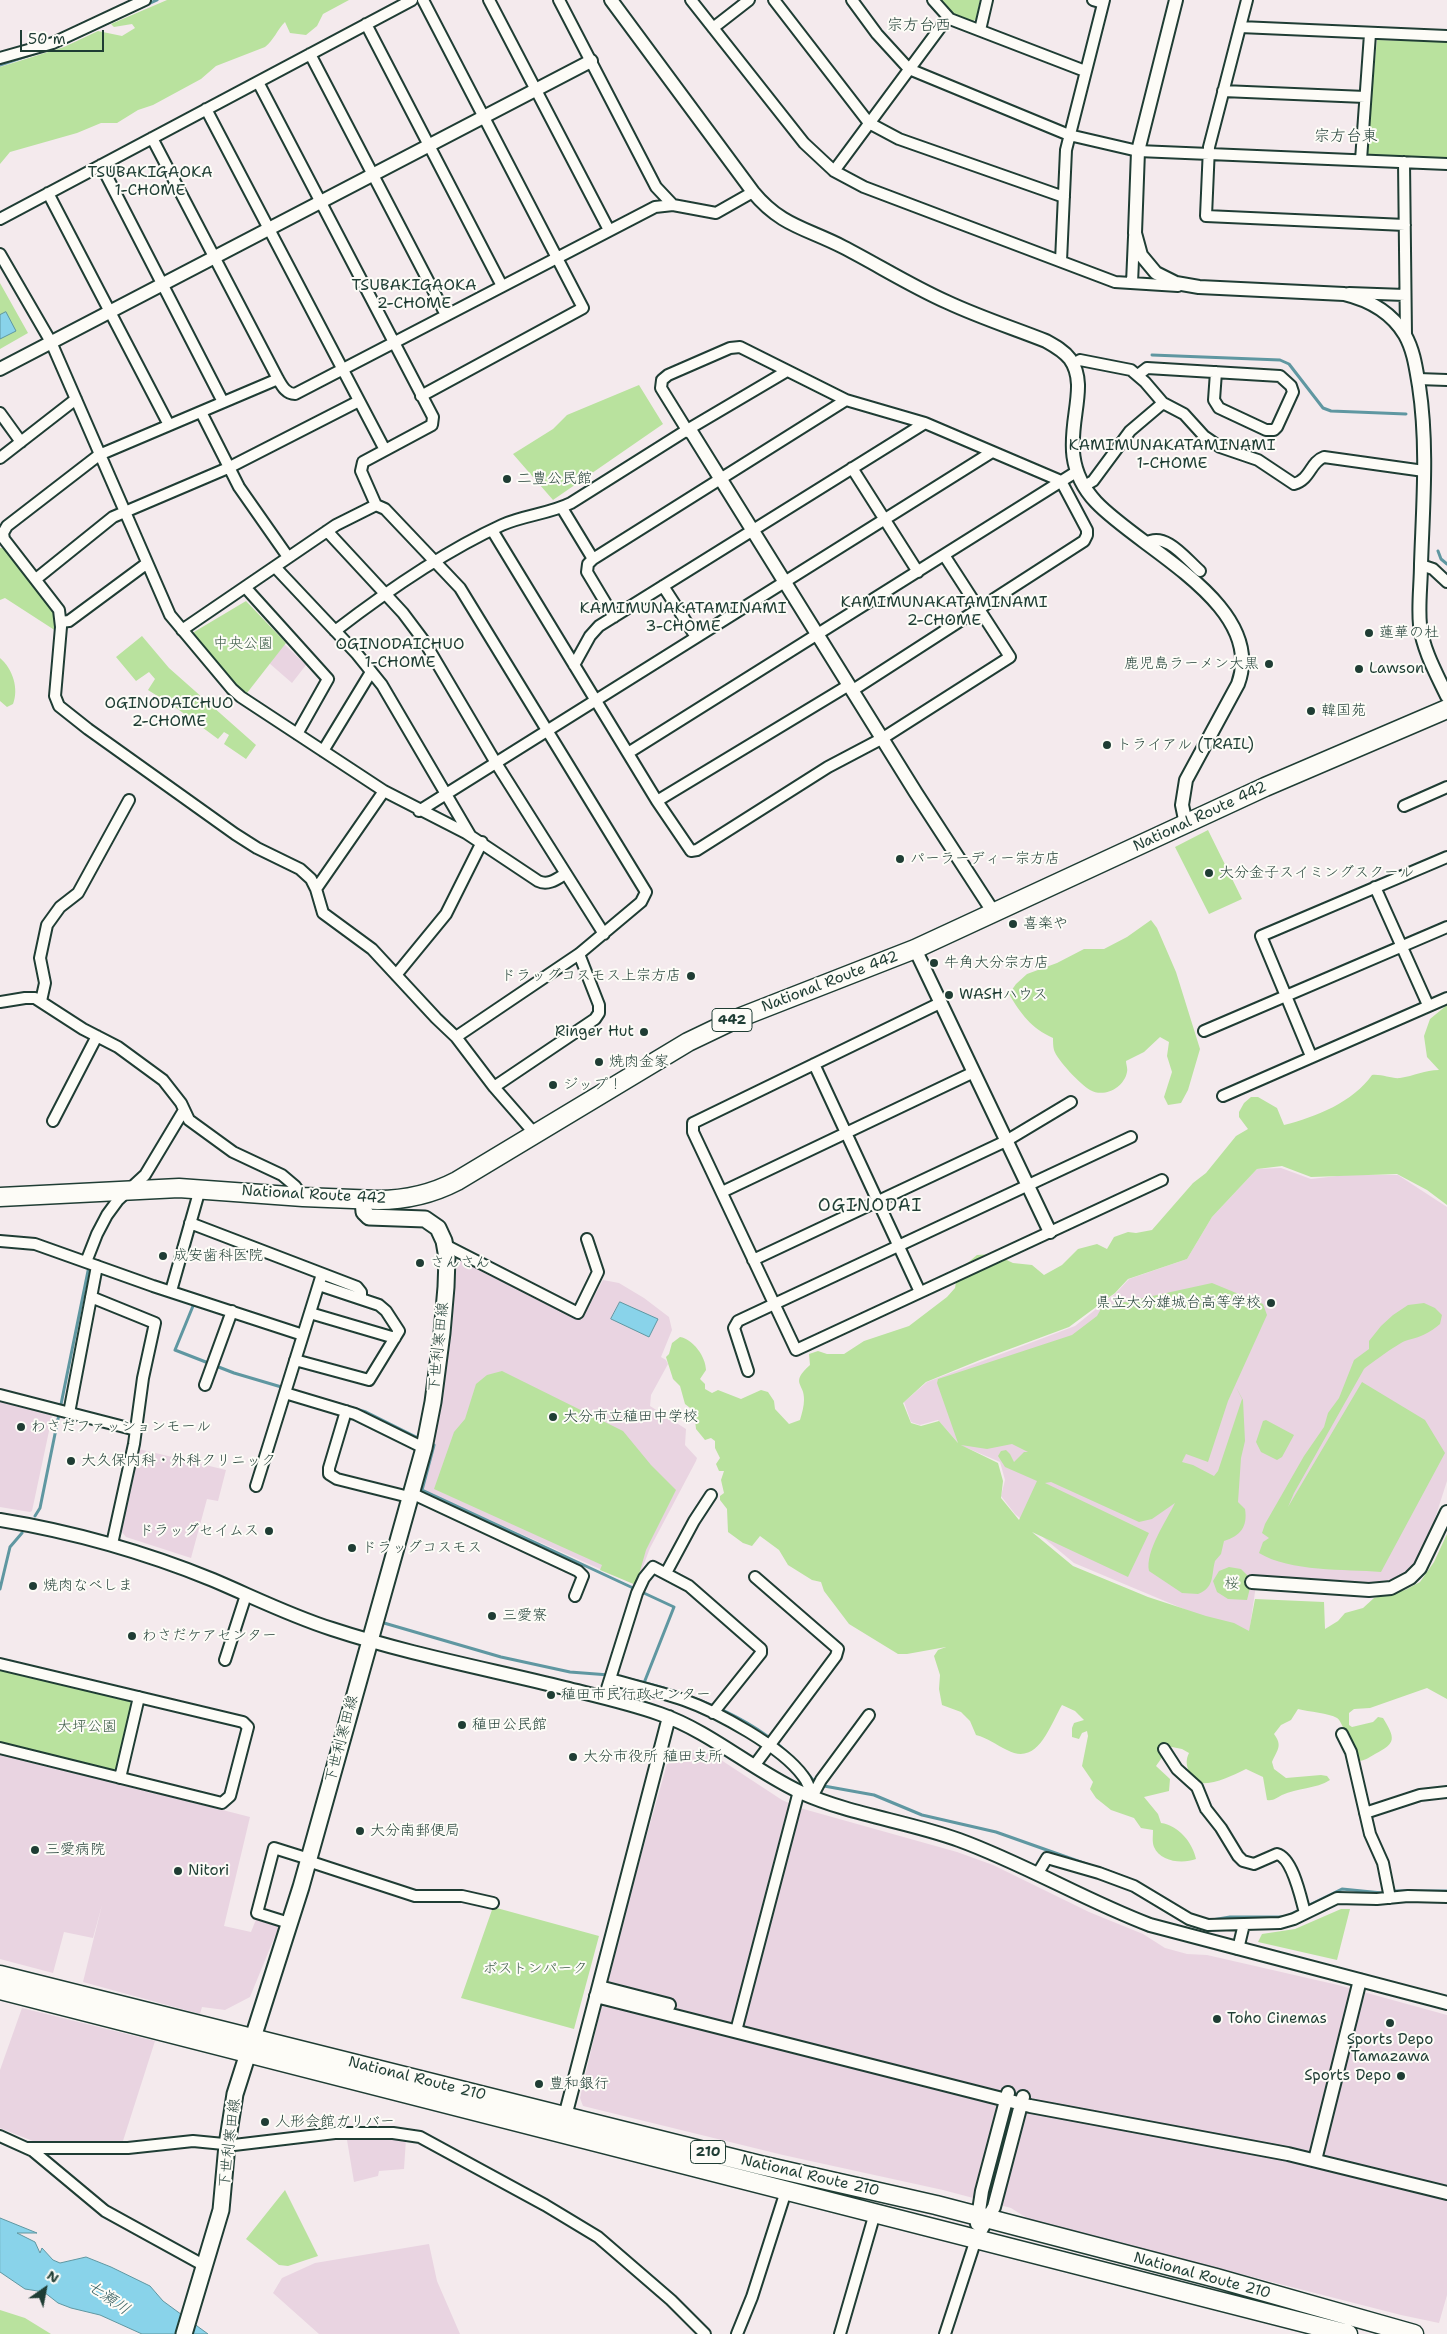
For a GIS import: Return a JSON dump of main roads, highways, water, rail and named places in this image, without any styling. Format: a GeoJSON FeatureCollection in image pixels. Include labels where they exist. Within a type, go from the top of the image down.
{"type":"FeatureCollection","features":[{"type":"Feature","properties":{"kind":"highway","name":"National Route 442"},"geometry":{"type":"LineString","coordinates":[[0,1197],[130,1189],[200,1189],[363,1200],[413,1197],[441,1189],[646,1067],[736,1018],[915,949],[1186,824],[1447,709]]}},
{"type":"Feature","properties":{"kind":"highway","name":"National Route 210"},"geometry":{"type":"LineString","coordinates":[[0,1975],[249,2046]]}},
{"type":"Feature","properties":{"kind":"highway","name":"National Route 210"},"geometry":{"type":"LineString","coordinates":[[0,1990],[249,2046],[563,2125],[983,2218],[1216,2278],[1414,2334]]}},
{"type":"Feature","properties":{"kind":"highway","name":"National Route 210"},"geometry":{"type":"LineString","coordinates":[[563,2125],[786,2190],[1348,2334]]}},
{"type":"Feature","properties":{"kind":"main road","name":"下世利寒田線"},"geometry":{"type":"LineString","coordinates":[[184,2334],[223,2200],[227,2145],[234,2101],[249,2046],[308,1860],[424,1448],[433,1402],[446,1286],[445,1245],[438,1228],[429,1221],[418,1218],[369,1217],[364,1212],[363,1200]]}},
{"type":"Feature","properties":{"kind":"water"},"geometry":{"type":"Polygon","coordinates":[[[6,312],[16,331],[0,339],[0,315],[6,312]]]}},
{"type":"Feature","properties":{"kind":"water"},"geometry":{"type":"Polygon","coordinates":[[[620,1302],[658,1319],[649,1337],[611,1319],[620,1302]]]}},
{"type":"Feature","properties":{"kind":"water","name":"七瀬川"},"geometry":{"type":"Polygon","coordinates":[[[0,2218],[37,2233],[17,2233],[35,2242],[40,2253],[42,2248],[53,2260],[60,2263],[86,2257],[150,2286],[163,2301],[208,2334],[142,2334],[100,2315],[58,2303],[44,2292],[25,2289],[0,2272],[0,2218]]]}},
{"type":"Feature","properties":{"kind":"waterway"},"geometry":{"type":"LineString","coordinates":[[0,65],[63,44],[157,0]]}},
{"type":"Feature","properties":{"kind":"waterway"},"geometry":{"type":"LineString","coordinates":[[1152,355],[1280,360],[1289,364],[1323,408],[1331,411],[1406,414]]}},
{"type":"Feature","properties":{"kind":"waterway"},"geometry":{"type":"LineString","coordinates":[[1438,551],[1441,559],[1447,564]]}},
{"type":"Feature","properties":{"kind":"waterway"},"geometry":{"type":"LineString","coordinates":[[35,1516],[40,1508],[89,1266]]}},
{"type":"Feature","properties":{"kind":"waterway"},"geometry":{"type":"LineString","coordinates":[[193,1306],[175,1350],[234,1373],[366,1412],[420,1439]]}},
{"type":"Feature","properties":{"kind":"waterway"},"geometry":{"type":"LineString","coordinates":[[430,1444],[434,1445],[422,1490],[674,1607],[644,1683]]}},
{"type":"Feature","properties":{"kind":"waterway"},"geometry":{"type":"LineString","coordinates":[[0,1589],[10,1547],[22,1533]]}},
{"type":"Feature","properties":{"kind":"waterway"},"geometry":{"type":"LineString","coordinates":[[384,1623],[501,1657],[570,1672],[609,1675]]}},
{"type":"Feature","properties":{"kind":"waterway"},"geometry":{"type":"LineString","coordinates":[[629,1679],[675,1691],[719,1708],[760,1731],[796,1761]]}},
{"type":"Feature","properties":{"kind":"waterway"},"geometry":{"type":"LineString","coordinates":[[804,1770],[814,1781],[824,1786],[874,1795],[922,1815],[996,1832],[1092,1866]]}},
{"type":"Feature","properties":{"kind":"waterway"},"geometry":{"type":"LineString","coordinates":[[1100,1868],[1131,1880],[1158,1895]]}},
{"type":"Feature","properties":{"kind":"waterway"},"geometry":{"type":"LineString","coordinates":[[1289,1915],[1342,1889],[1382,1893],[1396,1891],[1447,1891]]}},
{"type":"Feature","properties":{"kind":"waterway"},"geometry":{"type":"LineString","coordinates":[[1212,1920],[1230,1917],[1283,1917]]}},
{"type":"Feature","properties":{"kind":"place","name":"二豊公民館"},"geometry":{"type":"Point","coordinates":[507,479]}},
{"type":"Feature","properties":{"kind":"place","name":"蓮華の杜"},"geometry":{"type":"Point","coordinates":[1369,633]}},
{"type":"Feature","properties":{"kind":"place","name":"鹿児島ラーメン大黒"},"geometry":{"type":"Point","coordinates":[1269,664]}},
{"type":"Feature","properties":{"kind":"place","name":"Lawson"},"geometry":{"type":"Point","coordinates":[1359,669]}},
{"type":"Feature","properties":{"kind":"place","name":"韓国苑"},"geometry":{"type":"Point","coordinates":[1311,711]}},
{"type":"Feature","properties":{"kind":"place","name":"トライアル (TRAIL)"},"geometry":{"type":"Point","coordinates":[1107,745]}},
{"type":"Feature","properties":{"kind":"place","name":"パーラーディー宗方店"},"geometry":{"type":"Point","coordinates":[900,859]}},
{"type":"Feature","properties":{"kind":"place","name":"大分金子スイミングスクール"},"geometry":{"type":"Point","coordinates":[1209,873]}},
{"type":"Feature","properties":{"kind":"place","name":"喜楽や"},"geometry":{"type":"Point","coordinates":[1013,924]}},
{"type":"Feature","properties":{"kind":"place","name":"牛角大分宗方店"},"geometry":{"type":"Point","coordinates":[934,963]}},
{"type":"Feature","properties":{"kind":"place","name":"ドラッグコスモス上宗方店"},"geometry":{"type":"Point","coordinates":[691,976]}},
{"type":"Feature","properties":{"kind":"place","name":"WASHハウス"},"geometry":{"type":"Point","coordinates":[949,995]}},
{"type":"Feature","properties":{"kind":"place","name":"Ringer Hut"},"geometry":{"type":"Point","coordinates":[644,1032]}},
{"type":"Feature","properties":{"kind":"place","name":"焼肉金家"},"geometry":{"type":"Point","coordinates":[599,1062]}},
{"type":"Feature","properties":{"kind":"place","name":"ジップ！"},"geometry":{"type":"Point","coordinates":[553,1085]}},
{"type":"Feature","properties":{"kind":"place","name":"成安歯科医院"},"geometry":{"type":"Point","coordinates":[163,1256]}},
{"type":"Feature","properties":{"kind":"place","name":"さんさん"},"geometry":{"type":"Point","coordinates":[420,1263]}},
{"type":"Feature","properties":{"kind":"place","name":"県立大分雄城台高等学校"},"geometry":{"type":"Point","coordinates":[1271,1303]}},
{"type":"Feature","properties":{"kind":"place","name":"大分市立稙田中学校"},"geometry":{"type":"Point","coordinates":[553,1417]}},
{"type":"Feature","properties":{"kind":"place","name":"わさだファッションモール"},"geometry":{"type":"Point","coordinates":[21,1427]}},
{"type":"Feature","properties":{"kind":"place","name":"大久保内科・外科クリニック"},"geometry":{"type":"Point","coordinates":[71,1461]}},
{"type":"Feature","properties":{"kind":"place","name":"ドラッグセイムス"},"geometry":{"type":"Point","coordinates":[269,1531]}},
{"type":"Feature","properties":{"kind":"place","name":"ドラッグコスモス"},"geometry":{"type":"Point","coordinates":[352,1548]}},
{"type":"Feature","properties":{"kind":"place","name":"焼肉なべしま"},"geometry":{"type":"Point","coordinates":[33,1586]}},
{"type":"Feature","properties":{"kind":"place","name":"三愛寮"},"geometry":{"type":"Point","coordinates":[492,1616]}},
{"type":"Feature","properties":{"kind":"place","name":"わさだケアセンター"},"geometry":{"type":"Point","coordinates":[132,1636]}},
{"type":"Feature","properties":{"kind":"place","name":"稙田市民行政センター"},"geometry":{"type":"Point","coordinates":[551,1695]}},
{"type":"Feature","properties":{"kind":"place","name":"稙田公民館"},"geometry":{"type":"Point","coordinates":[462,1725]}},
{"type":"Feature","properties":{"kind":"place","name":"大分市役所 稙田支所"},"geometry":{"type":"Point","coordinates":[573,1757]}},
{"type":"Feature","properties":{"kind":"place","name":"大分南郵便局"},"geometry":{"type":"Point","coordinates":[360,1831]}},
{"type":"Feature","properties":{"kind":"place","name":"三愛病院"},"geometry":{"type":"Point","coordinates":[35,1850]}},
{"type":"Feature","properties":{"kind":"place","name":"Nitori"},"geometry":{"type":"Point","coordinates":[178,1871]}},
{"type":"Feature","properties":{"kind":"place","name":"Toho Cinemas"},"geometry":{"type":"Point","coordinates":[1217,2019]}},
{"type":"Feature","properties":{"kind":"place","name":"Sports Depo Tamazawa"},"geometry":{"type":"Point","coordinates":[1390,2023]}},
{"type":"Feature","properties":{"kind":"place","name":"Sports Depo"},"geometry":{"type":"Point","coordinates":[1401,2076]}},
{"type":"Feature","properties":{"kind":"place","name":"豊和銀行"},"geometry":{"type":"Point","coordinates":[539,2084]}},
{"type":"Feature","properties":{"kind":"place","name":"人形会館ガリバー"},"geometry":{"type":"Point","coordinates":[265,2122]}},
{"type":"Feature","properties":{"kind":"district","name":"宗方台西"},"geometry":{"type":"Point","coordinates":[919,26]}},
{"type":"Feature","properties":{"kind":"district","name":"宗方台東"},"geometry":{"type":"Point","coordinates":[1346,137]}},
{"type":"Feature","properties":{"kind":"district","name":"TSUBAKIGAOKA 1-CHOME"},"geometry":{"type":"Point","coordinates":[150,182]}},
{"type":"Feature","properties":{"kind":"district","name":"TSUBAKIGAOKA 2-CHOME"},"geometry":{"type":"Point","coordinates":[414,295]}},
{"type":"Feature","properties":{"kind":"district","name":"KAMIMUNAKATAMINAMI 1-CHOME"},"geometry":{"type":"Point","coordinates":[1172,455]}},
{"type":"Feature","properties":{"kind":"district","name":"KAMIMUNAKATAMINAMI 2-CHOME"},"geometry":{"type":"Point","coordinates":[944,612]}},
{"type":"Feature","properties":{"kind":"district","name":"KAMIMUNAKATAMINAMI 3-CHOME"},"geometry":{"type":"Point","coordinates":[683,618]}},
{"type":"Feature","properties":{"kind":"district","name":"OGINODAICHUO 1-CHOME"},"geometry":{"type":"Point","coordinates":[400,654]}},
{"type":"Feature","properties":{"kind":"district","name":"OGINODAICHUO 2-CHOME"},"geometry":{"type":"Point","coordinates":[169,713]}},
{"type":"Feature","properties":{"kind":"district","name":"OGINODAI"},"geometry":{"type":"Point","coordinates":[870,1206]}},
{"type":"Feature","properties":{"kind":"park label","name":"中央公園"},"geometry":{"type":"Point","coordinates":[243,644]}},
{"type":"Feature","properties":{"kind":"park label","name":"桜"},"geometry":{"type":"Point","coordinates":[1232,1584]}},
{"type":"Feature","properties":{"kind":"park label","name":"大坪公園"},"geometry":{"type":"Point","coordinates":[87,1727]}},
{"type":"Feature","properties":{"kind":"park label","name":"ボストンパーク"},"geometry":{"type":"Point","coordinates":[535,1969]}}]}
